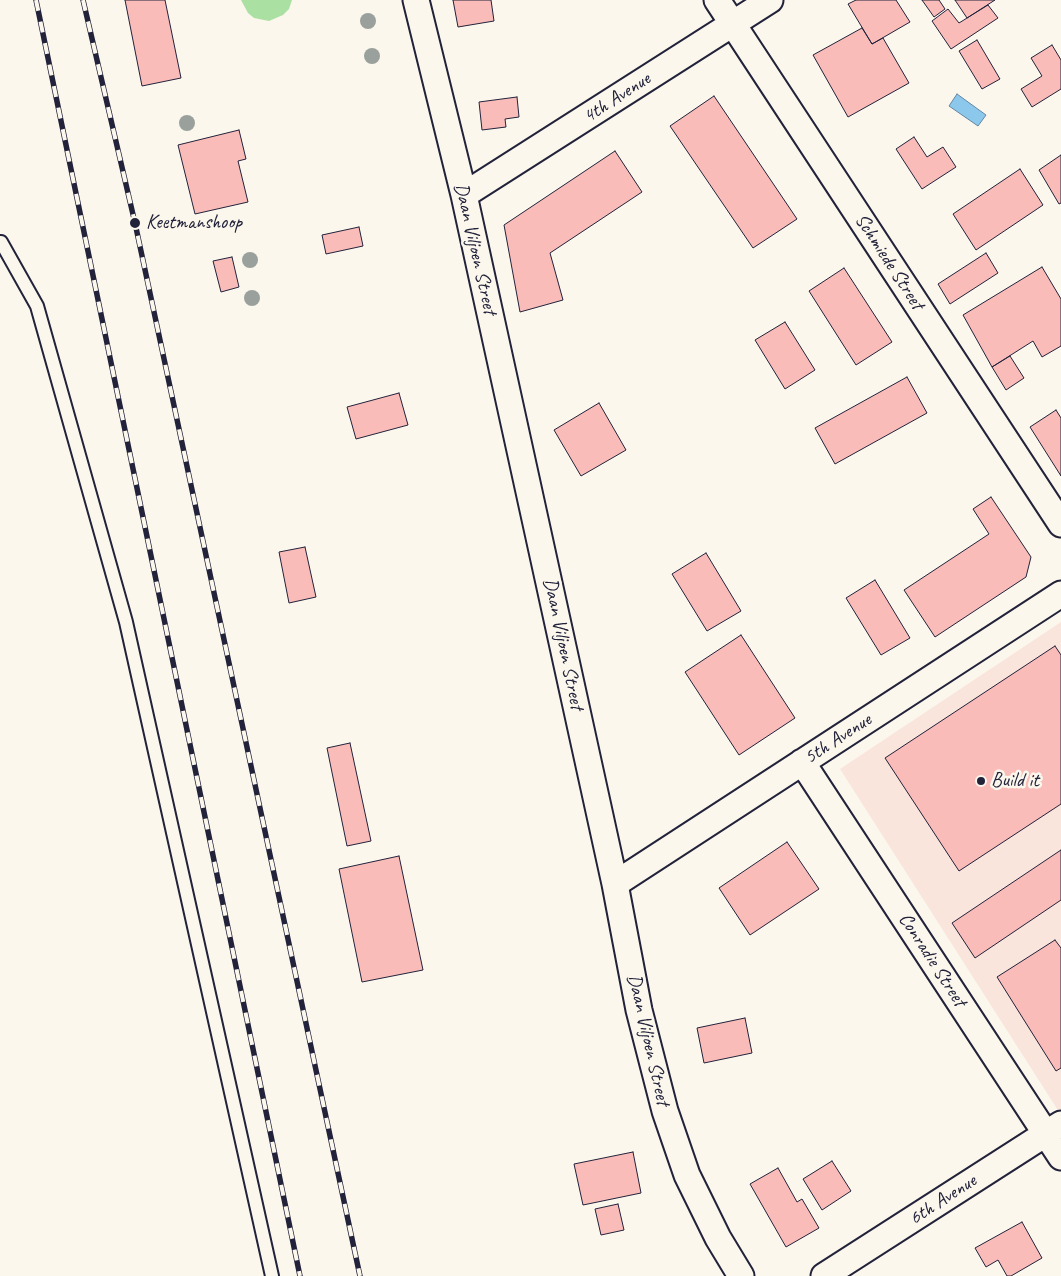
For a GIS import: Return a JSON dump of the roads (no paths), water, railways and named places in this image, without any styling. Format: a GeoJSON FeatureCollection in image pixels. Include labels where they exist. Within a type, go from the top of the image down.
{"type":"FeatureCollection","features":[{"type":"Feature","properties":{"kind":"street","name":"Daan Viljoen Street"},"geometry":{"type":"LineString","coordinates":[[416,0],[464,195],[615,884],[639,1010],[665,1111],[687,1175],[718,1238],[741,1276]]}},
{"type":"Feature","properties":{"kind":"street","name":"Schmiede Street"},"geometry":{"type":"LineString","coordinates":[[717,0],[1061,524]]}},
{"type":"Feature","properties":{"kind":"street","name":"4th Avenue"},"geometry":{"type":"LineString","coordinates":[[464,195],[770,0]]}},
{"type":"Feature","properties":{"kind":"street","name":"5th Avenue"},"geometry":{"type":"LineString","coordinates":[[615,884],[1061,594]]}},
{"type":"Feature","properties":{"kind":"street","name":"Conradie Street"},"geometry":{"type":"LineString","coordinates":[[802,762],[1054,1129],[1061,1157]]}},
{"type":"Feature","properties":{"kind":"street","name":"6th Avenue"},"geometry":{"type":"LineString","coordinates":[[824,1276],[1054,1129]]}},
{"type":"Feature","properties":{"kind":"lane"},"geometry":{"type":"LineString","coordinates":[[0,242],[37,306],[126,622],[272,1276]]}},
{"type":"Feature","properties":{"kind":"water"},"geometry":{"type":"Polygon","coordinates":[[[957,94],[986,115],[978,126],[949,106],[957,94]]]}},
{"type":"Feature","properties":{"kind":"railway"},"geometry":{"type":"LineString","coordinates":[[36,0],[300,1276]]}},
{"type":"Feature","properties":{"kind":"railway"},"geometry":{"type":"LineString","coordinates":[[83,0],[135,223],[360,1276]]}},
{"type":"Feature","properties":{"kind":"place","name":"Keetmanshoop"},"geometry":{"type":"Point","coordinates":[135,223]}},
{"type":"Feature","properties":{"kind":"place","name":"Build it"},"geometry":{"type":"Point","coordinates":[981,781]}}]}
